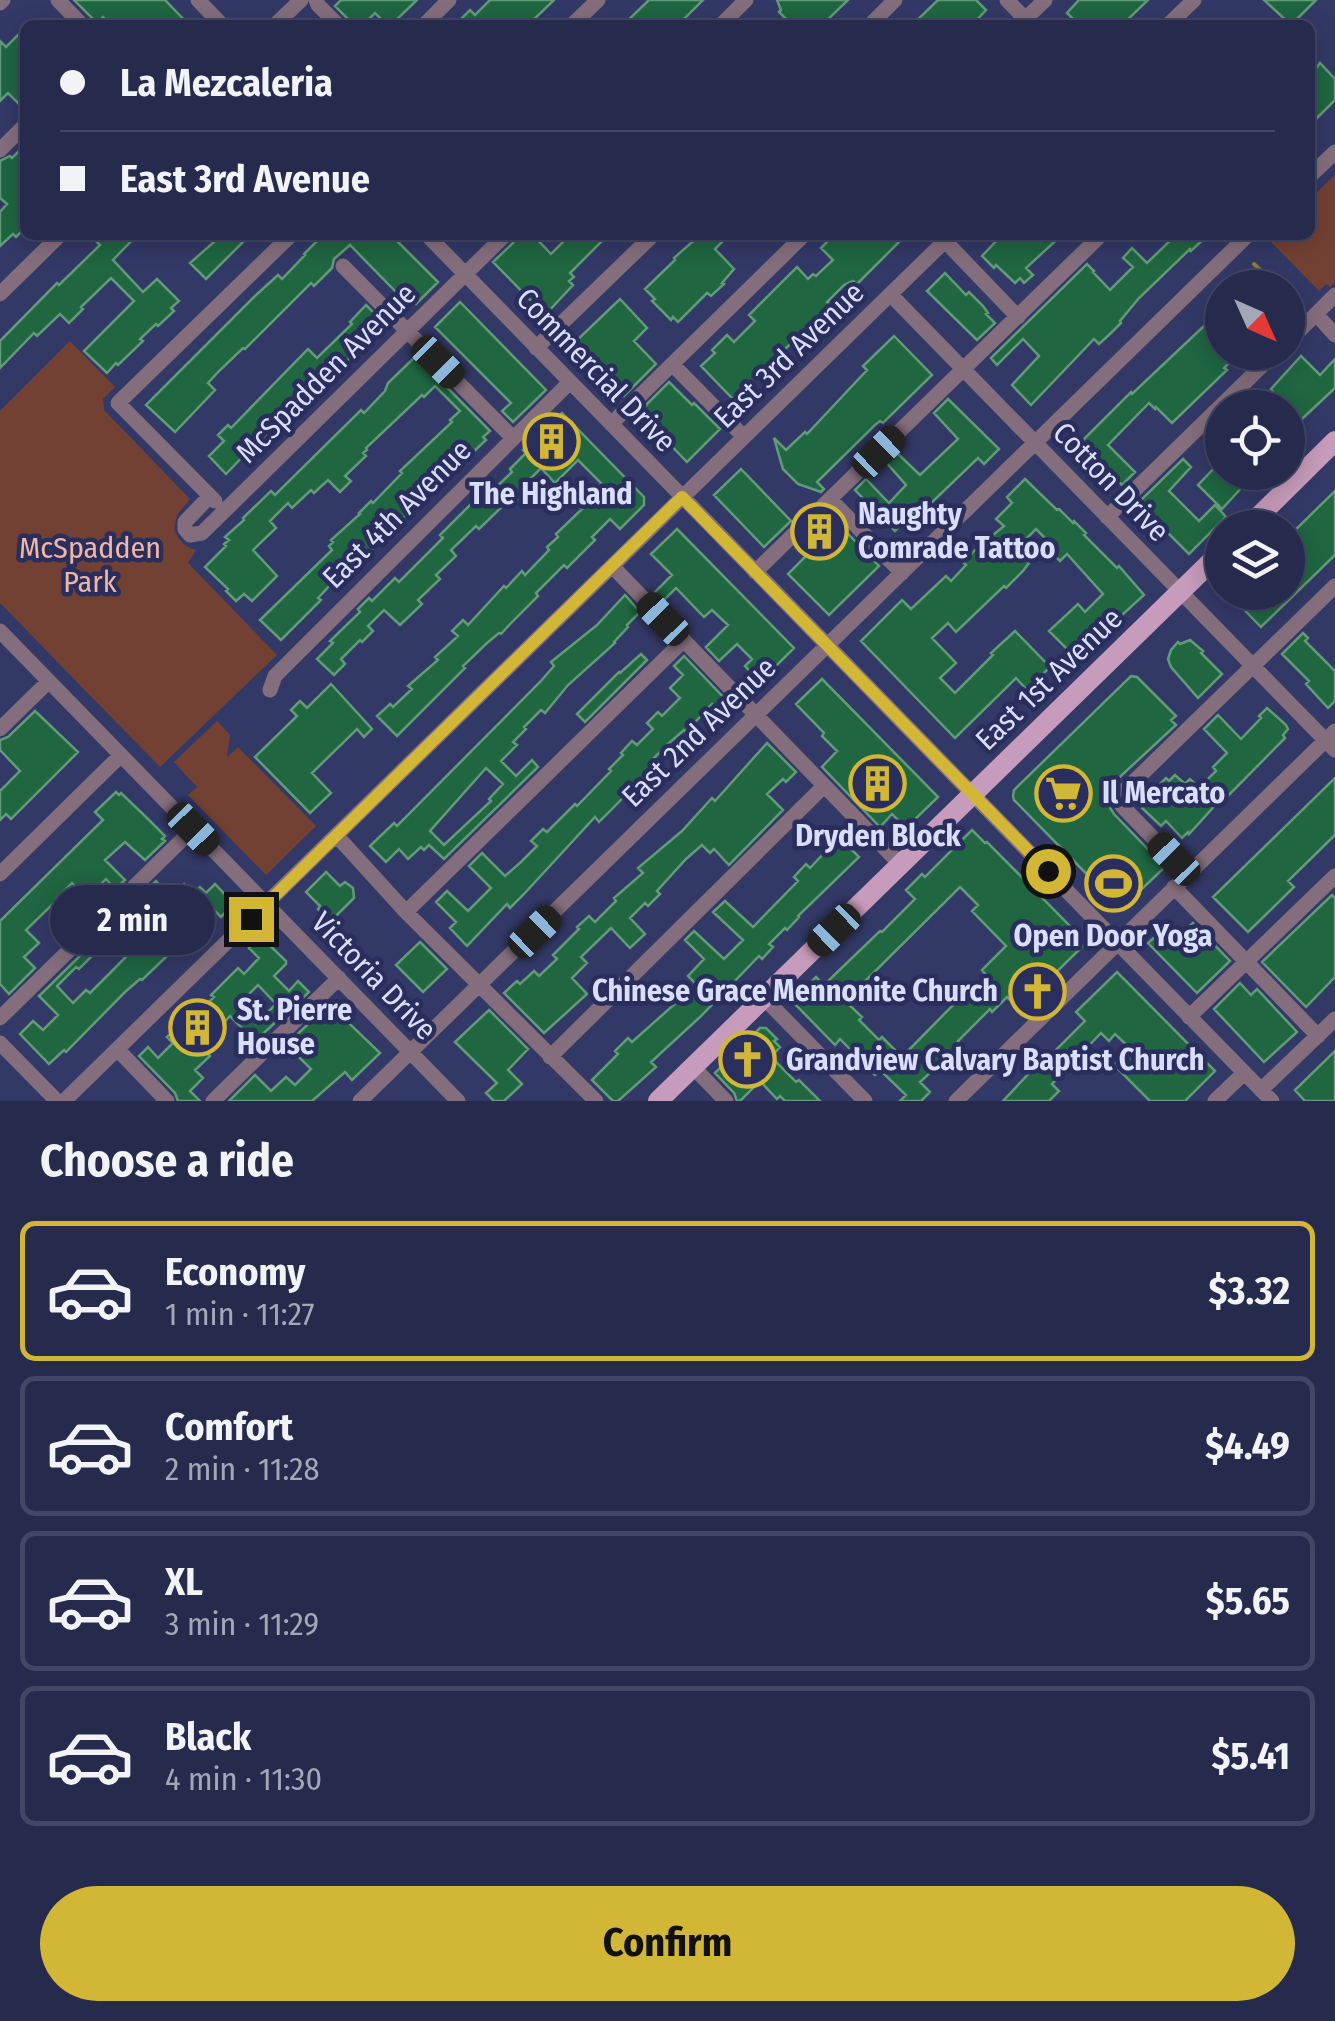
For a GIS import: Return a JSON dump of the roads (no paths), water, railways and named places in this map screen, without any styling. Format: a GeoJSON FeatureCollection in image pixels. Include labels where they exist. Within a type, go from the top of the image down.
{"type":"FeatureCollection","features":[{"type":"Feature","properties":{"kind":"main road"},"geometry":{"type":"LineString","coordinates":[[1265,510],[1335,441]]}},
{"type":"Feature","properties":{"kind":"main road","name":"East 1st Avenue"},"geometry":{"type":"LineString","coordinates":[[658,1101],[1205,568]]}},
{"type":"Feature","properties":{"kind":"street"},"geometry":{"type":"LineString","coordinates":[[58,0],[77,20]]}},
{"type":"Feature","properties":{"kind":"street"},"geometry":{"type":"LineString","coordinates":[[198,0],[217,20]]}},
{"type":"Feature","properties":{"kind":"street"},"geometry":{"type":"LineString","coordinates":[[281,20],[302,0]]}},
{"type":"Feature","properties":{"kind":"street"},"geometry":{"type":"LineString","coordinates":[[316,0],[333,20]]}},
{"type":"Feature","properties":{"kind":"street"},"geometry":{"type":"LineString","coordinates":[[429,20],[450,0]]}},
{"type":"Feature","properties":{"kind":"street"},"geometry":{"type":"LineString","coordinates":[[577,20],[598,0]]}},
{"type":"Feature","properties":{"kind":"street"},"geometry":{"type":"LineString","coordinates":[[726,20],[746,0]]}},
{"type":"Feature","properties":{"kind":"street"},"geometry":{"type":"LineString","coordinates":[[875,20],[896,0]]}},
{"type":"Feature","properties":{"kind":"street"},"geometry":{"type":"LineString","coordinates":[[1007,0],[1023,20]]}},
{"type":"Feature","properties":{"kind":"street"},"geometry":{"type":"LineString","coordinates":[[1028,20],[1045,0]]}},
{"type":"Feature","properties":{"kind":"street"},"geometry":{"type":"LineString","coordinates":[[1173,20],[1194,0]]}},
{"type":"Feature","properties":{"kind":"street"},"geometry":{"type":"LineString","coordinates":[[0,150],[20,130]]}},
{"type":"Feature","properties":{"kind":"street"},"geometry":{"type":"LineString","coordinates":[[1315,171],[1335,152]]}},
{"type":"Feature","properties":{"kind":"street"},"geometry":{"type":"LineString","coordinates":[[0,294],[55,240]]}},
{"type":"Feature","properties":{"kind":"street"},"geometry":{"type":"LineString","coordinates":[[224,511],[118,403],[286,240]]}},
{"type":"Feature","properties":{"kind":"street","name":"Commercial Drive"},"geometry":{"type":"LineString","coordinates":[[431,240],[1266,1096]]}},
{"type":"Feature","properties":{"kind":"street","name":"McSpadden Avenue"},"geometry":{"type":"LineString","coordinates":[[210,496],[186,519],[186,532],[202,534],[500,240]]}},
{"type":"Feature","properties":{"kind":"street"},"geometry":{"type":"LineString","coordinates":[[536,348],[648,240]]}},
{"type":"Feature","properties":{"kind":"street"},"geometry":{"type":"LineString","coordinates":[[611,424],[799,240]]}},
{"type":"Feature","properties":{"kind":"street","name":"East 3rd Avenue"},"geometry":{"type":"LineString","coordinates":[[64,1101],[946,240]]}},
{"type":"Feature","properties":{"kind":"street"},"geometry":{"type":"LineString","coordinates":[[950,240],[1018,317]]}},
{"type":"Feature","properties":{"kind":"street"},"geometry":{"type":"LineString","coordinates":[[756,572],[1096,240]]}},
{"type":"Feature","properties":{"kind":"street","name":"East 2nd Avenue"},"geometry":{"type":"LineString","coordinates":[[360,1101],[1036,444],[1240,240]]}},
{"type":"Feature","properties":{"kind":"street"},"geometry":{"type":"LineString","coordinates":[[343,266],[512,438]]}},
{"type":"Feature","properties":{"kind":"street","name":"Cotton Drive"},"geometry":{"type":"LineString","coordinates":[[891,295],[1180,593],[1332,740]]}},
{"type":"Feature","properties":{"kind":"street"},"geometry":{"type":"LineString","coordinates":[[1305,325],[1335,295]]}},
{"type":"Feature","properties":{"kind":"street"},"geometry":{"type":"LineString","coordinates":[[1316,314],[1335,335]]}},
{"type":"Feature","properties":{"kind":"street"},"geometry":{"type":"LineString","coordinates":[[672,364],[744,437]]}},
{"type":"Feature","properties":{"kind":"street"},"geometry":{"type":"LineString","coordinates":[[1107,517],[1258,370]]}},
{"type":"Feature","properties":{"kind":"street","name":"East 4th Avenue"},"geometry":{"type":"LineString","coordinates":[[270,690],[275,676],[286,664],[570,382]]}},
{"type":"Feature","properties":{"kind":"street"},"geometry":{"type":"LineString","coordinates":[[830,499],[902,573]]}},
{"type":"Feature","properties":{"kind":"street"},"geometry":{"type":"LineString","coordinates":[[612,566],[901,865]]}},
{"type":"Feature","properties":{"kind":"street"},"geometry":{"type":"LineString","coordinates":[[1188,874],[1122,806],[1121,794],[1335,586]]}},
{"type":"Feature","properties":{"kind":"street","name":"Victoria Drive"},"geometry":{"type":"LineString","coordinates":[[0,632],[458,1101]]}},
{"type":"Feature","properties":{"kind":"street"},"geometry":{"type":"LineString","coordinates":[[406,912],[684,640]]}},
{"type":"Feature","properties":{"kind":"street"},"geometry":{"type":"LineString","coordinates":[[0,729],[49,681]]}},
{"type":"Feature","properties":{"kind":"street"},"geometry":{"type":"LineString","coordinates":[[956,1101],[1188,874],[1332,740]]}},
{"type":"Feature","properties":{"kind":"street"},"geometry":{"type":"LineString","coordinates":[[0,874],[121,755]]}},
{"type":"Feature","properties":{"kind":"street"},"geometry":{"type":"LineString","coordinates":[[550,1057],[824,786]]}},
{"type":"Feature","properties":{"kind":"street"},"geometry":{"type":"LineString","coordinates":[[0,1018],[193,829]]}},
{"type":"Feature","properties":{"kind":"street"},"geometry":{"type":"LineString","coordinates":[[336,835],[406,912],[596,1101]]}},
{"type":"Feature","properties":{"kind":"street"},"geometry":{"type":"LineString","coordinates":[[1190,1017],[1335,876]]}},
{"type":"Feature","properties":{"kind":"street"},"geometry":{"type":"LineString","coordinates":[[1174,888],[1318,1036]]}},
{"type":"Feature","properties":{"kind":"street"},"geometry":{"type":"LineString","coordinates":[[213,1101],[338,978]]}},
{"type":"Feature","properties":{"kind":"street"},"geometry":{"type":"LineString","coordinates":[[764,998],[865,1101]]}},
{"type":"Feature","properties":{"kind":"street"},"geometry":{"type":"LineString","coordinates":[[1266,1096],[1335,1019]]}},
{"type":"Feature","properties":{"kind":"street"},"geometry":{"type":"LineString","coordinates":[[0,1043],[56,1101]]}},
{"type":"Feature","properties":{"kind":"street"},"geometry":{"type":"LineString","coordinates":[[118,1050],[166,1101]]}},
{"type":"Feature","properties":{"kind":"street"},"geometry":{"type":"LineString","coordinates":[[693,1068],[726,1101]]}},
{"type":"Feature","properties":{"kind":"street"},"geometry":{"type":"LineString","coordinates":[[1215,1101],[1244,1073]]}},
{"type":"Feature","properties":{"kind":"waterway"},"geometry":{"type":"LineString","coordinates":[[1254,264],[1260,270]]}},
{"type":"Feature","properties":{"kind":"place","name":"The Highland"},"geometry":{"type":"Point","coordinates":[551,441]}},
{"type":"Feature","properties":{"kind":"place","name":"Naughty Comrade Tattoo"},"geometry":{"type":"Point","coordinates":[819,531]}},
{"type":"Feature","properties":{"kind":"place","name":"Dryden Block"},"geometry":{"type":"Point","coordinates":[878,784]}},
{"type":"Feature","properties":{"kind":"place","name":"Il Mercato"},"geometry":{"type":"Point","coordinates":[1063,793]}},
{"type":"Feature","properties":{"kind":"place","name":"Open Door Yoga"},"geometry":{"type":"Point","coordinates":[1113,884]}},
{"type":"Feature","properties":{"kind":"place","name":"Chinese Grace Mennonite Church"},"geometry":{"type":"Point","coordinates":[1037,991]}},
{"type":"Feature","properties":{"kind":"place","name":"St. Pierre House"},"geometry":{"type":"Point","coordinates":[198,1027]}},
{"type":"Feature","properties":{"kind":"place","name":"Grandview Calvary Baptist Church"},"geometry":{"type":"Point","coordinates":[747,1060]}},
{"type":"Feature","properties":{"kind":"park label","name":"McSpadden Park"},"geometry":{"type":"Point","coordinates":[90,565]}}]}
